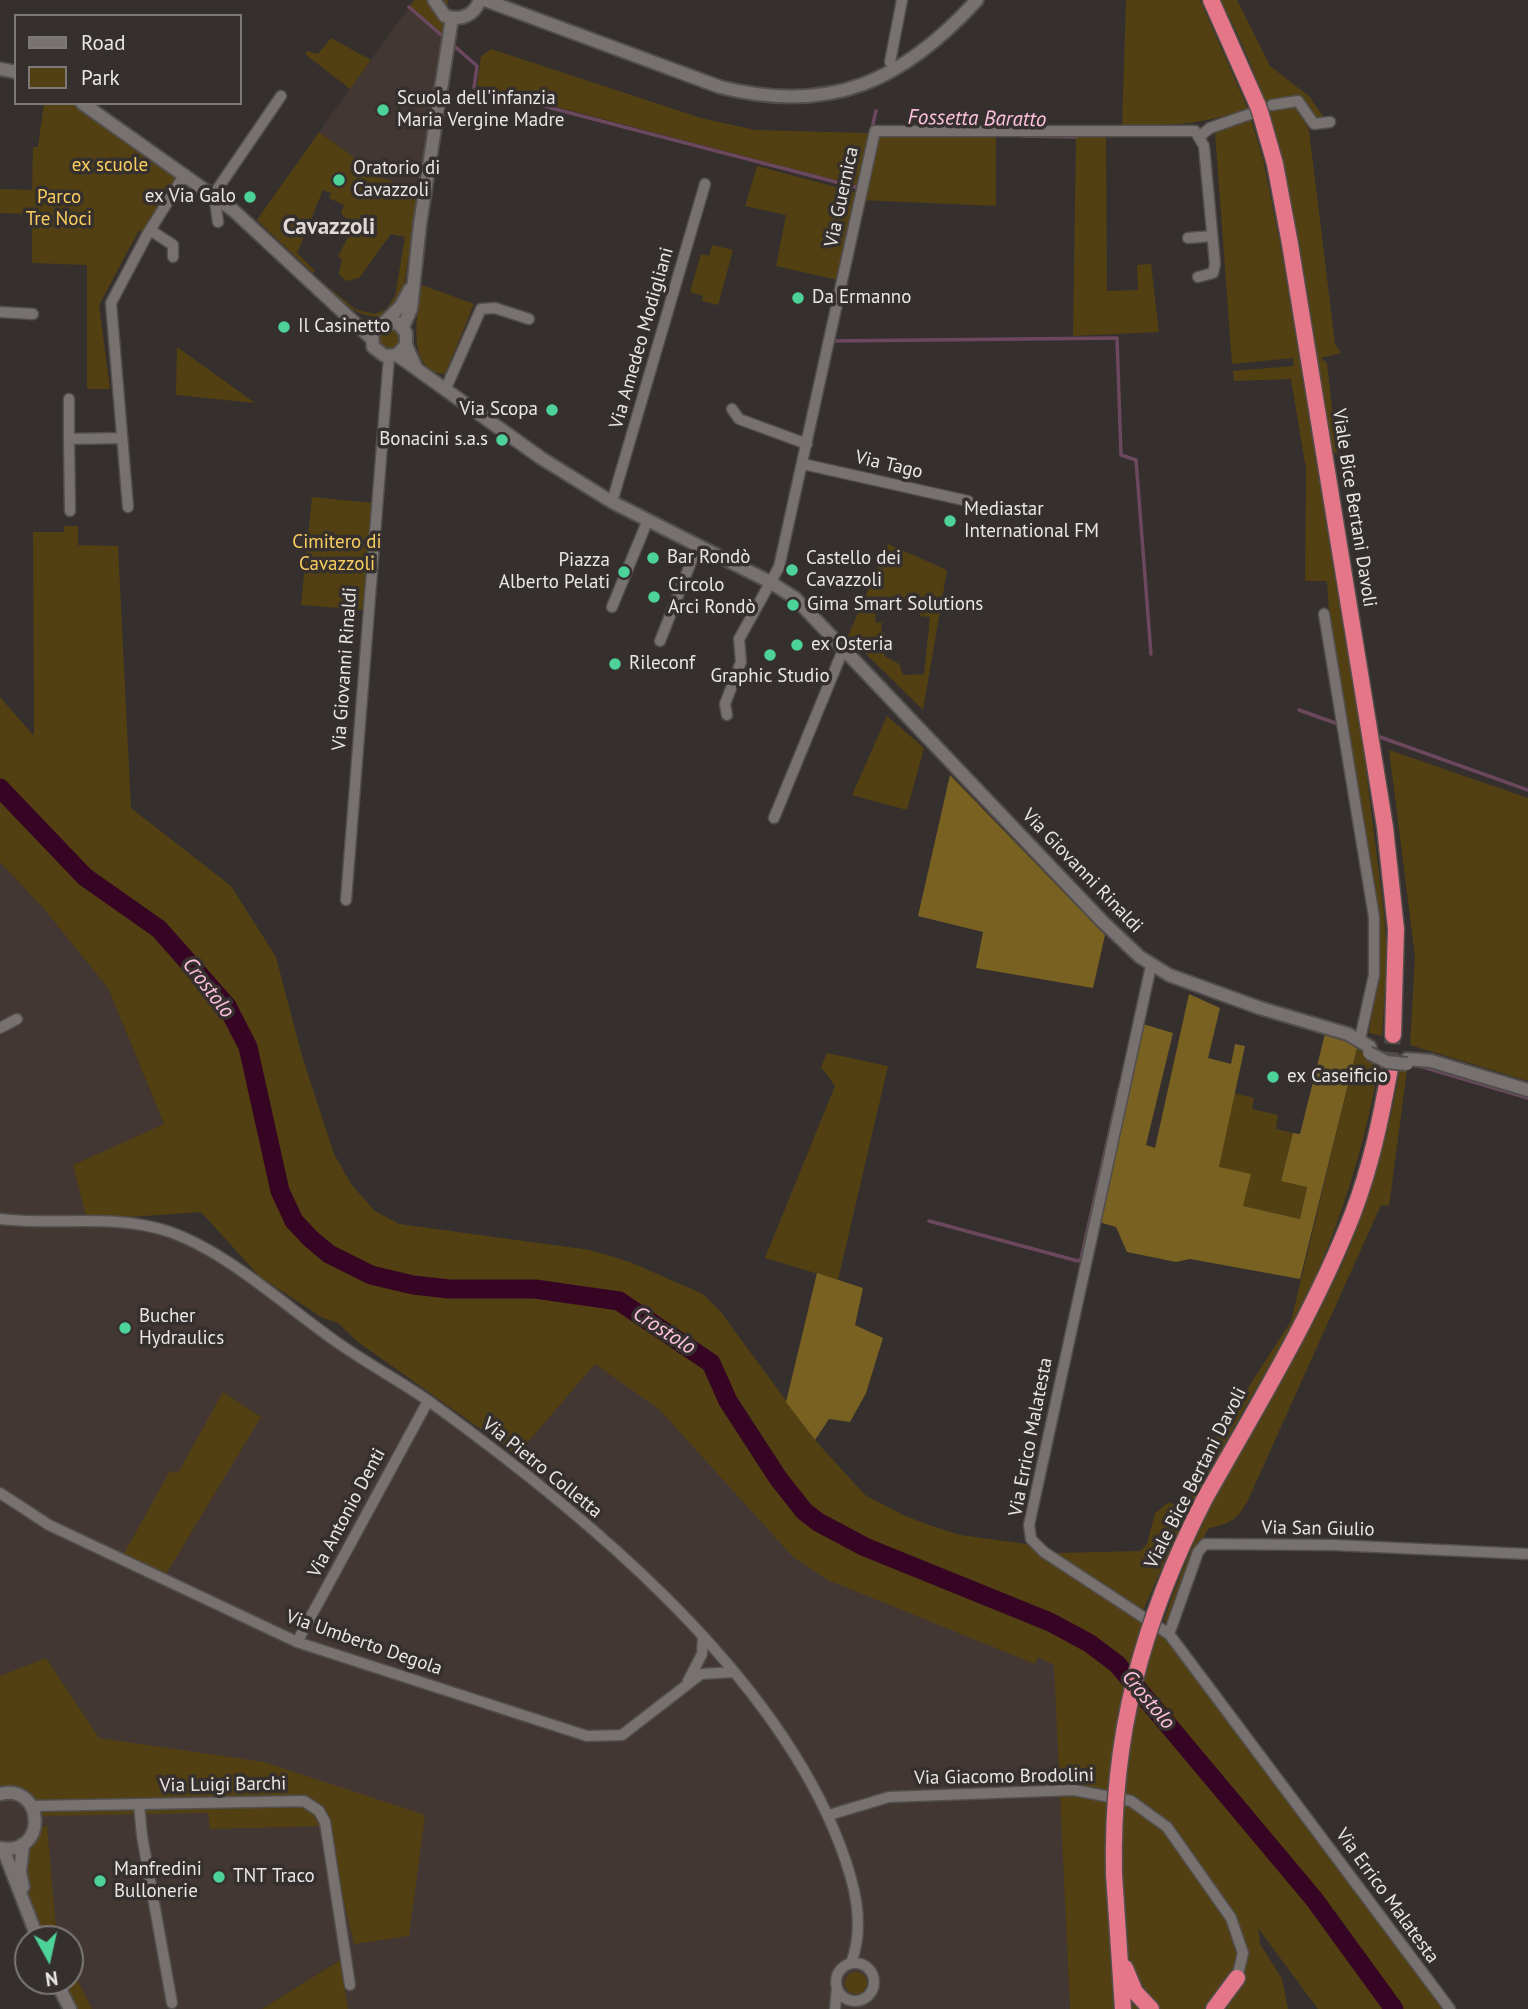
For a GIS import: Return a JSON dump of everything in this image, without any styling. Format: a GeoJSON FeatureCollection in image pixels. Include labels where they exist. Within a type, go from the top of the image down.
{"type":"FeatureCollection","features":[{"type":"Feature","properties":{"kind":"highway","name":"Viale Bice Bertani Davoli"},"geometry":{"type":"LineString","coordinates":[[1211,0],[1261,110],[1280,188],[1395,910],[1397,968],[1394,1035]]}},
{"type":"Feature","properties":{"kind":"highway","name":"Viale Bice Bertani Davoli"},"geometry":{"type":"LineString","coordinates":[[1123,2009],[1114,1874],[1117,1769],[1132,1687],[1160,1596],[1205,1499],[1293,1340],[1338,1248],[1401,1064]]}},
{"type":"Feature","properties":{"kind":"highway"},"geometry":{"type":"LineString","coordinates":[[1119,1955],[1135,1992],[1152,2009]]}},
{"type":"Feature","properties":{"kind":"highway"},"geometry":{"type":"LineString","coordinates":[[1214,2009],[1237,1978]]}},
{"type":"Feature","properties":{"kind":"street"},"geometry":{"type":"LineString","coordinates":[[433,0],[439,11],[452,18],[471,14],[482,0],[720,87],[750,94],[797,96],[836,92],[889,75],[923,52],[977,0]]}},
{"type":"Feature","properties":{"kind":"street"},"geometry":{"type":"LineString","coordinates":[[890,62],[902,0]]}},
{"type":"Feature","properties":{"kind":"street"},"geometry":{"type":"LineString","coordinates":[[85,105],[214,194],[248,222],[347,318],[378,328],[403,327],[411,309],[452,18]]}},
{"type":"Feature","properties":{"kind":"street"},"geometry":{"type":"LineString","coordinates":[[218,222],[214,194],[281,96]]}},
{"type":"Feature","properties":{"kind":"street"},"geometry":{"type":"LineString","coordinates":[[1198,277],[1209,276],[1215,269],[1200,136],[1210,128],[1261,110],[1298,101],[1314,124],[1331,122]]}},
{"type":"Feature","properties":{"kind":"street","name":"Via Guernica"},"geometry":{"type":"LineString","coordinates":[[727,715],[725,704],[741,662],[739,639],[779,568],[875,131],[1163,132],[1186,129],[1195,131],[1200,136]]}},
{"type":"Feature","properties":{"kind":"street"},"geometry":{"type":"LineString","coordinates":[[128,507],[111,303],[150,230],[185,174]]}},
{"type":"Feature","properties":{"kind":"street","name":"Via Amedeo Modigliani"},"geometry":{"type":"LineString","coordinates":[[612,502],[705,184]]}},
{"type":"Feature","properties":{"kind":"street"},"geometry":{"type":"LineString","coordinates":[[150,230],[173,245],[173,257]]}},
{"type":"Feature","properties":{"kind":"street"},"geometry":{"type":"LineString","coordinates":[[1188,238],[1212,236]]}},
{"type":"Feature","properties":{"kind":"street"},"geometry":{"type":"LineString","coordinates":[[378,328],[401,306],[413,282]]}},
{"type":"Feature","properties":{"kind":"street"},"geometry":{"type":"LineString","coordinates":[[446,388],[481,309],[495,308],[529,319]]}},
{"type":"Feature","properties":{"kind":"street"},"geometry":{"type":"LineString","coordinates":[[0,312],[33,314]]}},
{"type":"Feature","properties":{"kind":"street","name":"Via Giovanni Rinaldi"},"geometry":{"type":"LineString","coordinates":[[346,900],[398,352],[403,327]]}},
{"type":"Feature","properties":{"kind":"street","name":"Via Giovanni Rinaldi"},"geometry":{"type":"LineString","coordinates":[[378,328],[376,351],[398,352],[416,368],[541,458],[648,522],[769,582],[795,598],[1107,925],[1151,966],[1187,983],[1348,1034],[1401,1064],[1439,1064],[1528,1090]]}},
{"type":"Feature","properties":{"kind":"street"},"geometry":{"type":"LineString","coordinates":[[69,399],[71,511]]}},
{"type":"Feature","properties":{"kind":"street"},"geometry":{"type":"LineString","coordinates":[[732,409],[739,419],[807,444]]}},
{"type":"Feature","properties":{"kind":"street"},"geometry":{"type":"LineString","coordinates":[[69,439],[122,438]]}},
{"type":"Feature","properties":{"kind":"street","name":"Via Tago"},"geometry":{"type":"LineString","coordinates":[[803,464],[968,501]]}},
{"type":"Feature","properties":{"kind":"street"},"geometry":{"type":"LineString","coordinates":[[612,607],[648,522]]}},
{"type":"Feature","properties":{"kind":"street"},"geometry":{"type":"LineString","coordinates":[[660,641],[697,547]]}},
{"type":"Feature","properties":{"kind":"street"},"geometry":{"type":"LineString","coordinates":[[1324,614],[1374,917],[1374,975],[1366,1046]]}},
{"type":"Feature","properties":{"kind":"street"},"geometry":{"type":"LineString","coordinates":[[774,818],[843,650]]}},
{"type":"Feature","properties":{"kind":"street","name":"Via Errico Malatesta"},"geometry":{"type":"LineString","coordinates":[[1151,966],[1030,1525],[1031,1539],[1044,1552],[1169,1634],[1204,1677],[1450,2009]]}},
{"type":"Feature","properties":{"kind":"street"},"geometry":{"type":"LineString","coordinates":[[0,1028],[17,1019]]}},
{"type":"Feature","properties":{"kind":"street","name":"Via Pietro Colletta"},"geometry":{"type":"LineString","coordinates":[[2,1220],[100,1220],[170,1232],[211,1252],[340,1344],[428,1401],[527,1474],[601,1538],[734,1672],[794,1754],[828,1815],[851,1877],[859,1934],[851,1963]]}},
{"type":"Feature","properties":{"kind":"street","name":"Via Antonio Denti"},"geometry":{"type":"LineString","coordinates":[[297,1642],[428,1401]]}},
{"type":"Feature","properties":{"kind":"street","name":"Via Umberto Degola"},"geometry":{"type":"LineString","coordinates":[[0,1493],[49,1525],[297,1642],[593,1737],[611,1737],[628,1732],[701,1674],[734,1672]]}},
{"type":"Feature","properties":{"kind":"street","name":"Via San Giulio"},"geometry":{"type":"LineString","coordinates":[[1169,1634],[1198,1552],[1205,1544],[1333,1545],[1528,1554]]}},
{"type":"Feature","properties":{"kind":"street","name":"Via Umberto Degola"},"geometry":{"type":"LineString","coordinates":[[683,1687],[697,1665],[703,1638]]}},
{"type":"Feature","properties":{"kind":"street","name":"Via Giacomo Brodolini"},"geometry":{"type":"LineString","coordinates":[[828,1815],[889,1797],[1074,1790],[1132,1801],[1167,1827],[1231,1918],[1243,1953],[1237,1978]]}},
{"type":"Feature","properties":{"kind":"street"},"geometry":{"type":"LineString","coordinates":[[0,1794],[8,1792],[22,1796],[32,1806],[35,1827],[23,1844],[20,1872],[28,1912]]}},
{"type":"Feature","properties":{"kind":"street","name":"Via Luigi Barchi"},"geometry":{"type":"LineString","coordinates":[[32,1806],[304,1801],[319,1811],[325,1822],[351,1985]]}},
{"type":"Feature","properties":{"kind":"street"},"geometry":{"type":"LineString","coordinates":[[139,1804],[142,1836],[172,2003]]}},
{"type":"Feature","properties":{"kind":"street"},"geometry":{"type":"LineString","coordinates":[[23,1844],[2,1848],[33,1925]]}},
{"type":"Feature","properties":{"kind":"street"},"geometry":{"type":"LineString","coordinates":[[847,2009],[855,2001],[868,1997],[874,1986],[872,1973],[863,1964],[859,1934]]}},
{"type":"Feature","properties":{"kind":"street"},"geometry":{"type":"LineString","coordinates":[[835,2009],[838,1974],[851,1963],[863,1964]]}},
{"type":"Feature","properties":{"kind":"street"},"geometry":{"type":"LineString","coordinates":[[837,1987],[844,1997],[855,2001]]}},
{"type":"Feature","properties":{"kind":"shaded area","name":"Scuola dell'infanzia Maria Vergine Madre"},"geometry":{"type":"Polygon","coordinates":[[[409,7],[443,37],[419,193],[381,177],[319,132],[409,7]]]}},
{"type":"Feature","properties":{"kind":"shaded area"},"geometry":{"type":"Polygon","coordinates":[[[950,775],[1105,935],[1093,988],[976,968],[983,932],[918,916],[950,775]]]}},
{"type":"Feature","properties":{"kind":"shaded area"},"geometry":{"type":"Polygon","coordinates":[[[0,862],[44,909],[108,988],[164,1125],[73,1165],[87,1220],[140,1225],[211,1252],[511,1462],[595,1364],[644,1397],[711,1422],[814,1554],[1055,1665],[1070,2009],[348,2009],[339,1960],[262,2009],[92,2009],[84,1993],[84,1925],[55,1925],[47,1824],[35,1827],[31,1837],[0,1848],[0,862]]]}},
{"type":"Feature","properties":{"kind":"shaded area"},"geometry":{"type":"Polygon","coordinates":[[[1189,994],[1220,1008],[1208,1058],[1231,1064],[1235,1044],[1245,1046],[1219,1167],[1251,1174],[1243,1206],[1300,1219],[1307,1187],[1281,1181],[1293,1133],[1300,1134],[1325,1034],[1351,1042],[1357,1048],[1300,1279],[1190,1259],[1176,1262],[1127,1252],[1116,1227],[1095,1221],[1143,1024],[1173,1033],[1146,1145],[1155,1148],[1189,994]]]}},
{"type":"Feature","properties":{"kind":"shaded area"},"geometry":{"type":"Polygon","coordinates":[[[817,1273],[863,1288],[855,1325],[883,1338],[866,1393],[850,1422],[829,1419],[815,1440],[786,1402],[817,1273]]]}},
{"type":"Feature","properties":{"kind":"green space"},"geometry":{"type":"Polygon","coordinates":[[[414,0],[448,0],[443,37],[409,7],[414,0]]]}},
{"type":"Feature","properties":{"kind":"green space"},"geometry":{"type":"Polygon","coordinates":[[[1126,0],[1200,0],[1248,109],[1186,123],[1122,126],[1126,0]]]}},
{"type":"Feature","properties":{"kind":"green space"},"geometry":{"type":"Polygon","coordinates":[[[1220,0],[1237,0],[1270,66],[1310,97],[1326,121],[1317,122],[1295,97],[1272,103],[1275,110],[1297,107],[1309,130],[1335,344],[1341,353],[1321,358],[1327,363],[1337,455],[1330,448],[1305,276],[1282,162],[1266,106],[1246,52],[1220,0]]]}},
{"type":"Feature","properties":{"kind":"green space"},"geometry":{"type":"Polygon","coordinates":[[[331,38],[371,60],[350,89],[305,54],[307,51],[318,54],[331,38]]]}},
{"type":"Feature","properties":{"kind":"green space"},"geometry":{"type":"Polygon","coordinates":[[[491,49],[701,118],[755,130],[868,133],[858,186],[477,86],[481,56],[491,49]]]}},
{"type":"Feature","properties":{"kind":"green space"},"geometry":{"type":"Polygon","coordinates":[[[44,105],[85,105],[185,174],[147,235],[139,230],[99,305],[110,389],[87,389],[87,265],[32,263],[32,214],[0,213],[0,189],[32,190],[33,147],[38,147],[44,105]]]}},
{"type":"Feature","properties":{"kind":"green space"},"geometry":{"type":"Polygon","coordinates":[[[1251,119],[1263,159],[1282,254],[1364,755],[1387,956],[1382,1036],[1369,1033],[1379,960],[1377,904],[1330,623],[1327,581],[1305,581],[1306,469],[1291,379],[1234,381],[1233,371],[1294,366],[1293,358],[1232,364],[1215,132],[1251,119]]]}},
{"type":"Feature","properties":{"kind":"green space"},"geometry":{"type":"Polygon","coordinates":[[[319,132],[381,177],[419,193],[404,285],[399,302],[385,317],[365,315],[349,307],[321,281],[355,309],[374,314],[386,310],[395,296],[405,237],[391,234],[359,278],[346,281],[339,274],[342,259],[338,257],[349,235],[357,233],[355,225],[341,214],[344,205],[329,198],[331,193],[323,190],[297,253],[315,271],[313,273],[257,220],[319,132]]]}},
{"type":"Feature","properties":{"kind":"green space"},"geometry":{"type":"Polygon","coordinates":[[[1076,134],[1106,134],[1107,291],[1138,290],[1137,265],[1151,264],[1159,332],[1073,336],[1076,134]]]}},
{"type":"Feature","properties":{"kind":"green space"},"geometry":{"type":"Polygon","coordinates":[[[880,136],[996,137],[996,206],[860,200],[842,281],[776,266],[786,215],[745,206],[757,166],[862,194],[880,136]]]}},
{"type":"Feature","properties":{"kind":"green space"},"geometry":{"type":"Polygon","coordinates":[[[712,245],[733,250],[718,305],[702,301],[703,296],[690,292],[701,254],[709,256],[712,245]]]}},
{"type":"Feature","properties":{"kind":"green space"},"geometry":{"type":"Polygon","coordinates":[[[422,285],[474,304],[445,374],[432,371],[424,363],[419,351],[417,323],[422,285]]]}},
{"type":"Feature","properties":{"kind":"green space"},"geometry":{"type":"Polygon","coordinates":[[[389,329],[396,332],[399,339],[396,346],[389,349],[382,346],[379,339],[382,332],[389,329]]]}},
{"type":"Feature","properties":{"kind":"green space"},"geometry":{"type":"Polygon","coordinates":[[[177,347],[255,403],[176,395],[177,347]]]}},
{"type":"Feature","properties":{"kind":"green space","name":"Cimitero di Cavazzoli"},"geometry":{"type":"Polygon","coordinates":[[[312,497],[373,503],[363,610],[301,605],[312,497]]]}},
{"type":"Feature","properties":{"kind":"green space"},"geometry":{"type":"Polygon","coordinates":[[[64,526],[78,526],[78,545],[118,546],[131,808],[231,886],[276,957],[302,1056],[334,1154],[351,1184],[375,1211],[399,1224],[590,1250],[630,1262],[703,1294],[720,1311],[815,1440],[865,1495],[905,1516],[960,1535],[1026,1544],[1164,1633],[1447,2009],[1318,2009],[1258,1928],[1260,1944],[1282,1979],[1288,2009],[1070,2009],[1054,1665],[1038,1657],[1035,1664],[828,1580],[793,1557],[660,1410],[595,1364],[517,1455],[358,1342],[338,1323],[323,1318],[260,1277],[201,1212],[87,1220],[73,1165],[164,1124],[108,988],[44,909],[0,862],[0,697],[34,736],[33,532],[64,532],[64,526]]]}},
{"type":"Feature","properties":{"kind":"green space"},"geometry":{"type":"Polygon","coordinates":[[[888,544],[947,570],[923,710],[848,636],[888,544]],[[877,596],[875,622],[882,623],[881,632],[885,633],[884,656],[899,664],[903,675],[924,674],[930,617],[920,616],[922,601],[877,596]]]}},
{"type":"Feature","properties":{"kind":"green space"},"geometry":{"type":"Polygon","coordinates":[[[887,716],[924,748],[907,810],[852,795],[887,716]]]}},
{"type":"Feature","properties":{"kind":"green space"},"geometry":{"type":"Polygon","coordinates":[[[1389,750],[1528,798],[1528,1081],[1410,1045],[1415,957],[1389,750]]]}},
{"type":"Feature","properties":{"kind":"green space"},"geometry":{"type":"Polygon","coordinates":[[[1357,1048],[1379,1066],[1358,1159],[1328,1246],[1296,1318],[1203,1485],[1143,1611],[1060,1560],[1058,1553],[1140,1551],[1147,1544],[1155,1513],[1169,1502],[1183,1509],[1191,1496],[1183,1489],[1291,1321],[1357,1048]]]}},
{"type":"Feature","properties":{"kind":"green space"},"geometry":{"type":"Polygon","coordinates":[[[827,1053],[888,1066],[838,1280],[765,1258],[835,1086],[821,1067],[827,1053]]]}},
{"type":"Feature","properties":{"kind":"green space"},"geometry":{"type":"Polygon","coordinates":[[[1400,1070],[1407,1070],[1389,1206],[1381,1205],[1248,1500],[1233,1520],[1209,1528],[1197,1548],[1167,1623],[1164,1620],[1172,1598],[1209,1510],[1309,1331],[1342,1265],[1372,1183],[1400,1070]]]}},
{"type":"Feature","properties":{"kind":"green space"},"geometry":{"type":"Polygon","coordinates":[[[1234,1093],[1254,1098],[1252,1109],[1278,1115],[1276,1129],[1293,1133],[1281,1180],[1307,1186],[1300,1219],[1243,1206],[1219,1168],[1234,1093]]]}},
{"type":"Feature","properties":{"kind":"green space"},"geometry":{"type":"Polygon","coordinates":[[[223,1392],[261,1417],[163,1579],[121,1559],[170,1471],[178,1473],[223,1392]]]}},
{"type":"Feature","properties":{"kind":"green space"},"geometry":{"type":"Polygon","coordinates":[[[46,1658],[99,1738],[264,1762],[425,1815],[409,1936],[354,1944],[326,1826],[210,1829],[208,1813],[35,1816],[32,1806],[0,1794],[0,1676],[46,1658]]]}},
{"type":"Feature","properties":{"kind":"green space"},"geometry":{"type":"Polygon","coordinates":[[[47,1824],[56,1925],[34,1925],[24,1892],[23,1863],[26,1849],[34,1836],[47,1824]]]}},
{"type":"Feature","properties":{"kind":"green space"},"geometry":{"type":"Polygon","coordinates":[[[340,1960],[348,2009],[262,2009],[340,1960]]]}},
{"type":"Feature","properties":{"kind":"green space"},"geometry":{"type":"Polygon","coordinates":[[[856,1972],[864,1975],[867,1983],[864,1991],[856,1994],[848,1991],[845,1983],[848,1975],[856,1972]]]}},
{"type":"Feature","properties":{"kind":"green space"},"geometry":{"type":"Polygon","coordinates":[[[84,1993],[92,2009],[70,2009],[63,1995],[84,1993]]]}},
{"type":"Feature","properties":{"kind":"waterway"},"geometry":{"type":"LineString","coordinates":[[409,7],[446,39]]}},
{"type":"Feature","properties":{"kind":"waterway"},"geometry":{"type":"LineString","coordinates":[[452,44],[477,66],[474,88],[859,188]]}},
{"type":"Feature","properties":{"kind":"waterway"},"geometry":{"type":"LineString","coordinates":[[871,132],[876,111]]}},
{"type":"Feature","properties":{"kind":"waterway","name":"Fossetta Baratto"},"geometry":{"type":"LineString","coordinates":[[1022,136],[1076,137]]}},
{"type":"Feature","properties":{"kind":"waterway"},"geometry":{"type":"LineString","coordinates":[[830,341],[1117,338],[1121,455],[1136,460],[1151,654]]}},
{"type":"Feature","properties":{"kind":"waterway","name":"Fossetta Baratto"},"geometry":{"type":"LineString","coordinates":[[1299,710],[1338,724]]}},
{"type":"Feature","properties":{"kind":"waterway","name":"Fossetta Baratto"},"geometry":{"type":"LineString","coordinates":[[1380,737],[1528,790]]}},
{"type":"Feature","properties":{"kind":"waterway","name":"Crostolo"},"geometry":{"type":"LineString","coordinates":[[0,788],[85,877],[159,929],[227,1006],[248,1047],[280,1191],[294,1221],[311,1239],[329,1254],[371,1275],[413,1285],[449,1289],[535,1289],[619,1301],[711,1363],[728,1401],[778,1478],[804,1511],[818,1522],[865,1547],[1050,1622],[1089,1643],[1117,1664],[1314,1899],[1394,2009]]}},
{"type":"Feature","properties":{"kind":"waterway"},"geometry":{"type":"LineString","coordinates":[[1416,1065],[1528,1098]]}},
{"type":"Feature","properties":{"kind":"waterway"},"geometry":{"type":"LineString","coordinates":[[929,1221],[1078,1261],[1081,1259],[1119,1089]]}},
{"type":"Feature","properties":{"kind":"tunnel"},"geometry":{"type":"LineString","coordinates":[[1390,1068],[1393,1035]]}},
{"type":"Feature","properties":{"kind":"place","name":"Scuola dell'infanzia Maria Vergine Madre"},"geometry":{"type":"Point","coordinates":[383,110]}},
{"type":"Feature","properties":{"kind":"place","name":"Oratorio di Cavazzoli"},"geometry":{"type":"Point","coordinates":[339,180]}},
{"type":"Feature","properties":{"kind":"place","name":"ex Via Galo"},"geometry":{"type":"Point","coordinates":[250,197]}},
{"type":"Feature","properties":{"kind":"place","name":"Da Ermanno"},"geometry":{"type":"Point","coordinates":[798,298]}},
{"type":"Feature","properties":{"kind":"place","name":"Il Casinetto"},"geometry":{"type":"Point","coordinates":[284,327]}},
{"type":"Feature","properties":{"kind":"place","name":"Via Scopa"},"geometry":{"type":"Point","coordinates":[552,410]}},
{"type":"Feature","properties":{"kind":"place","name":"Bonacini s.a.s"},"geometry":{"type":"Point","coordinates":[502,440]}},
{"type":"Feature","properties":{"kind":"place","name":"Mediastar International FM"},"geometry":{"type":"Point","coordinates":[950,521]}},
{"type":"Feature","properties":{"kind":"place","name":"Bar Rondò"},"geometry":{"type":"Point","coordinates":[653,558]}},
{"type":"Feature","properties":{"kind":"place","name":"Castello dei Cavazzoli"},"geometry":{"type":"Point","coordinates":[792,570]}},
{"type":"Feature","properties":{"kind":"place","name":"Piazza Alberto Pelati"},"geometry":{"type":"Point","coordinates":[624,572]}},
{"type":"Feature","properties":{"kind":"place","name":"Circolo Arci Rondò"},"geometry":{"type":"Point","coordinates":[654,597]}},
{"type":"Feature","properties":{"kind":"place","name":"Gima Smart Solutions"},"geometry":{"type":"Point","coordinates":[793,605]}},
{"type":"Feature","properties":{"kind":"place","name":"ex Osteria"},"geometry":{"type":"Point","coordinates":[797,645]}},
{"type":"Feature","properties":{"kind":"place","name":"Graphic Studio"},"geometry":{"type":"Point","coordinates":[770,655]}},
{"type":"Feature","properties":{"kind":"place","name":"Rileconf"},"geometry":{"type":"Point","coordinates":[615,664]}},
{"type":"Feature","properties":{"kind":"place","name":"ex Caseificio"},"geometry":{"type":"Point","coordinates":[1273,1077]}},
{"type":"Feature","properties":{"kind":"place","name":"Bucher Hydraulics"},"geometry":{"type":"Point","coordinates":[125,1328]}},
{"type":"Feature","properties":{"kind":"place","name":"TNT Traco"},"geometry":{"type":"Point","coordinates":[219,1877]}},
{"type":"Feature","properties":{"kind":"place","name":"Manfredini Bullonerie"},"geometry":{"type":"Point","coordinates":[100,1881]}},
{"type":"Feature","properties":{"kind":"district","name":"Cavazzoli"},"geometry":{"type":"Point","coordinates":[329,227]}},
{"type":"Feature","properties":{"kind":"park label","name":"ex scuole"},"geometry":{"type":"Point","coordinates":[110,166]}},
{"type":"Feature","properties":{"kind":"park label","name":"Parco Tre Noci"},"geometry":{"type":"Point","coordinates":[59,209]}}]}
